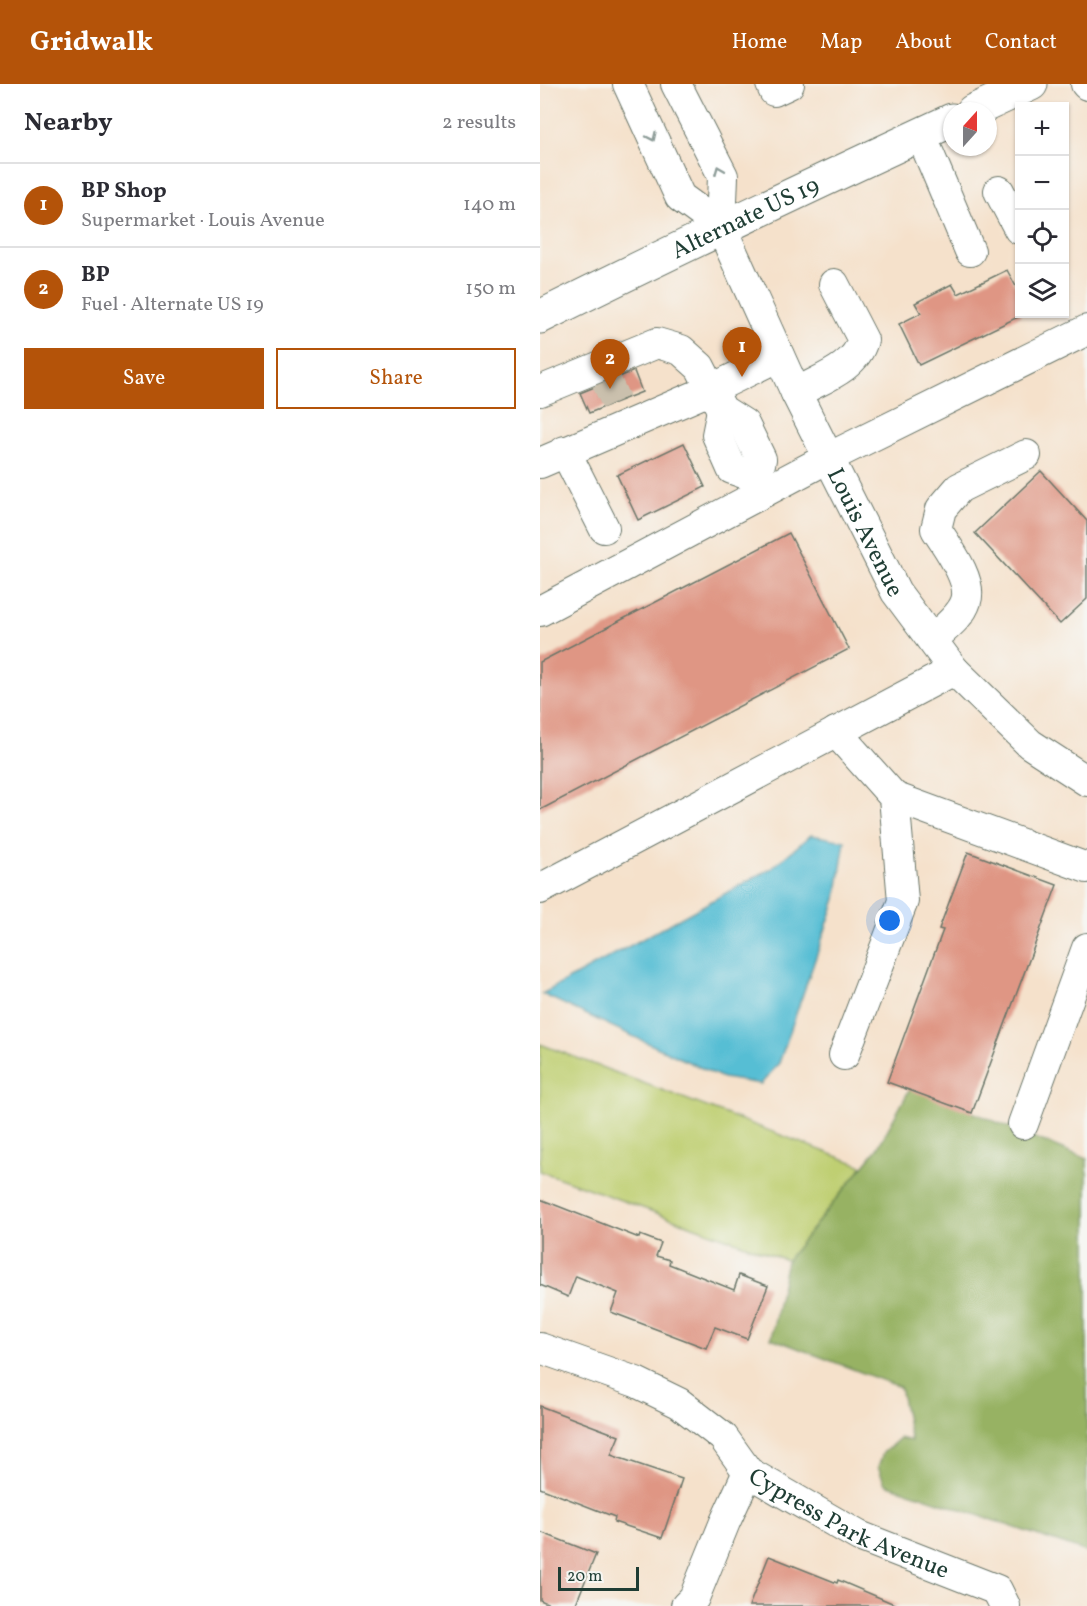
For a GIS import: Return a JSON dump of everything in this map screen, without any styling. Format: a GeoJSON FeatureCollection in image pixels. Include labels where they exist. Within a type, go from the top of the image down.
{"type":"FeatureCollection","features":[{"type":"Feature","properties":{"kind":"main road"},"geometry":{"type":"LineString","coordinates":[[992,102],[1031,84]]}},
{"type":"Feature","properties":{"kind":"main road","name":"Alternate US 19"},"geometry":{"type":"LineString","coordinates":[[540,317],[721,227],[828,180],[943,124]]}},
{"type":"Feature","properties":{"kind":"street"},"geometry":{"type":"LineString","coordinates":[[628,84],[680,197],[721,227]]}},
{"type":"Feature","properties":{"kind":"street"},"geometry":{"type":"LineString","coordinates":[[676,84],[723,176],[721,227]]}},
{"type":"Feature","properties":{"kind":"street"},"geometry":{"type":"LineString","coordinates":[[771,84],[774,91],[789,84]]}},
{"type":"Feature","properties":{"kind":"street"},"geometry":{"type":"LineString","coordinates":[[921,135],[970,251]]}},
{"type":"Feature","properties":{"kind":"street"},"geometry":{"type":"LineString","coordinates":[[999,191],[1015,220]]}},
{"type":"Feature","properties":{"kind":"street","name":"Louis Avenue"},"geometry":{"type":"LineString","coordinates":[[721,227],[796,393],[896,591],[954,670],[1030,744],[1087,781]]}},
{"type":"Feature","properties":{"kind":"street"},"geometry":{"type":"LineString","coordinates":[[796,393],[849,363],[860,351],[863,340],[834,284]]}},
{"type":"Feature","properties":{"kind":"street"},"geometry":{"type":"LineString","coordinates":[[540,611],[761,485],[828,458],[1076,326]]}},
{"type":"Feature","properties":{"kind":"street"},"geometry":{"type":"LineString","coordinates":[[603,528],[552,457],[657,343],[681,350],[700,367],[717,400],[744,424],[761,459],[761,485]]}},
{"type":"Feature","properties":{"kind":"street"},"geometry":{"type":"LineString","coordinates":[[540,390],[612,392],[717,400],[779,356]]}},
{"type":"Feature","properties":{"kind":"street"},"geometry":{"type":"LineString","coordinates":[[932,640],[960,613],[967,600],[967,587],[960,569],[936,529],[942,509],[958,488],[1026,455]]}},
{"type":"Feature","properties":{"kind":"street"},"geometry":{"type":"LineString","coordinates":[[540,890],[954,670]]}},
{"type":"Feature","properties":{"kind":"street"},"geometry":{"type":"LineString","coordinates":[[836,732],[894,797],[1087,868]]}},
{"type":"Feature","properties":{"kind":"street"},"geometry":{"type":"LineString","coordinates":[[844,1055],[903,901],[894,797]]}},
{"type":"Feature","properties":{"kind":"street"},"geometry":{"type":"LineString","coordinates":[[1023,1124],[1087,948]]}},
{"type":"Feature","properties":{"kind":"street","name":"Cypress Park Avenue"},"geometry":{"type":"LineString","coordinates":[[540,1348],[636,1382],[679,1403],[723,1437],[748,1472],[860,1536],[997,1590],[1005,1606]]}},
{"type":"Feature","properties":{"kind":"street"},"geometry":{"type":"LineString","coordinates":[[686,1606],[694,1598],[748,1472]]}},
{"type":"Feature","properties":{"kind":"green space"},"geometry":{"type":"Polygon","coordinates":[[[540,1044],[863,1166],[787,1260],[540,1171],[540,1044]]]}},
{"type":"Feature","properties":{"kind":"green space"},"geometry":{"type":"Polygon","coordinates":[[[911,1087],[1087,1159],[1087,1552],[885,1484],[878,1467],[883,1453],[900,1438],[911,1441],[900,1387],[771,1338],[787,1260],[877,1149],[911,1087]]]}},
{"type":"Feature","properties":{"kind":"water"},"geometry":{"type":"Polygon","coordinates":[[[811,835],[845,841],[836,899],[779,1063],[761,1084],[723,1078],[542,994],[772,868],[811,835]]]}},
{"type":"Feature","properties":{"kind":"building"},"geometry":{"type":"Polygon","coordinates":[[[1007,270],[1015,285],[1016,318],[919,365],[899,324],[921,313],[915,303],[952,284],[958,294],[1007,270]]]}},
{"type":"Feature","properties":{"kind":"building"},"geometry":{"type":"Polygon","coordinates":[[[634,371],[642,392],[589,413],[580,393],[634,371]]]}},
{"type":"Feature","properties":{"kind":"building"},"geometry":{"type":"Polygon","coordinates":[[[684,443],[705,487],[638,520],[617,475],[684,443]]]}},
{"type":"Feature","properties":{"kind":"building"},"geometry":{"type":"Polygon","coordinates":[[[1041,471],[1087,521],[1087,599],[1060,624],[975,533],[1041,471]]]}},
{"type":"Feature","properties":{"kind":"building"},"geometry":{"type":"Polygon","coordinates":[[[789,533],[849,649],[540,810],[540,662],[789,533]]]}},
{"type":"Feature","properties":{"kind":"building"},"geometry":{"type":"Polygon","coordinates":[[[968,852],[1057,885],[972,1113],[887,1082],[943,930],[939,929],[968,852]]]}},
{"type":"Feature","properties":{"kind":"building"},"geometry":{"type":"Polygon","coordinates":[[[540,1199],[639,1238],[640,1235],[661,1243],[656,1256],[670,1260],[669,1264],[734,1290],[739,1275],[768,1286],[747,1339],[715,1327],[706,1348],[611,1312],[618,1293],[576,1276],[568,1297],[540,1285],[540,1199]]]}},
{"type":"Feature","properties":{"kind":"building"},"geometry":{"type":"Polygon","coordinates":[[[540,1406],[619,1436],[611,1455],[682,1479],[662,1538],[614,1522],[615,1517],[540,1488],[540,1406]]]}},
{"type":"Feature","properties":{"kind":"building"},"geometry":{"type":"Polygon","coordinates":[[[540,1532],[596,1554],[575,1606],[554,1606],[540,1600],[540,1532]]]}},
{"type":"Feature","properties":{"kind":"building"},"geometry":{"type":"Polygon","coordinates":[[[769,1556],[837,1583],[838,1580],[899,1606],[749,1606],[769,1556]]]}},
{"type":"Feature","properties":{"kind":"tunnel"},"geometry":{"type":"LineString","coordinates":[[604,376],[616,402]]}},
{"type":"Feature","properties":{"kind":"place","name":"BP Shop"},"geometry":{"type":"Point","coordinates":[742,377]}},
{"type":"Feature","properties":{"kind":"place","name":"BP"},"geometry":{"type":"Point","coordinates":[610,389]}}]}
